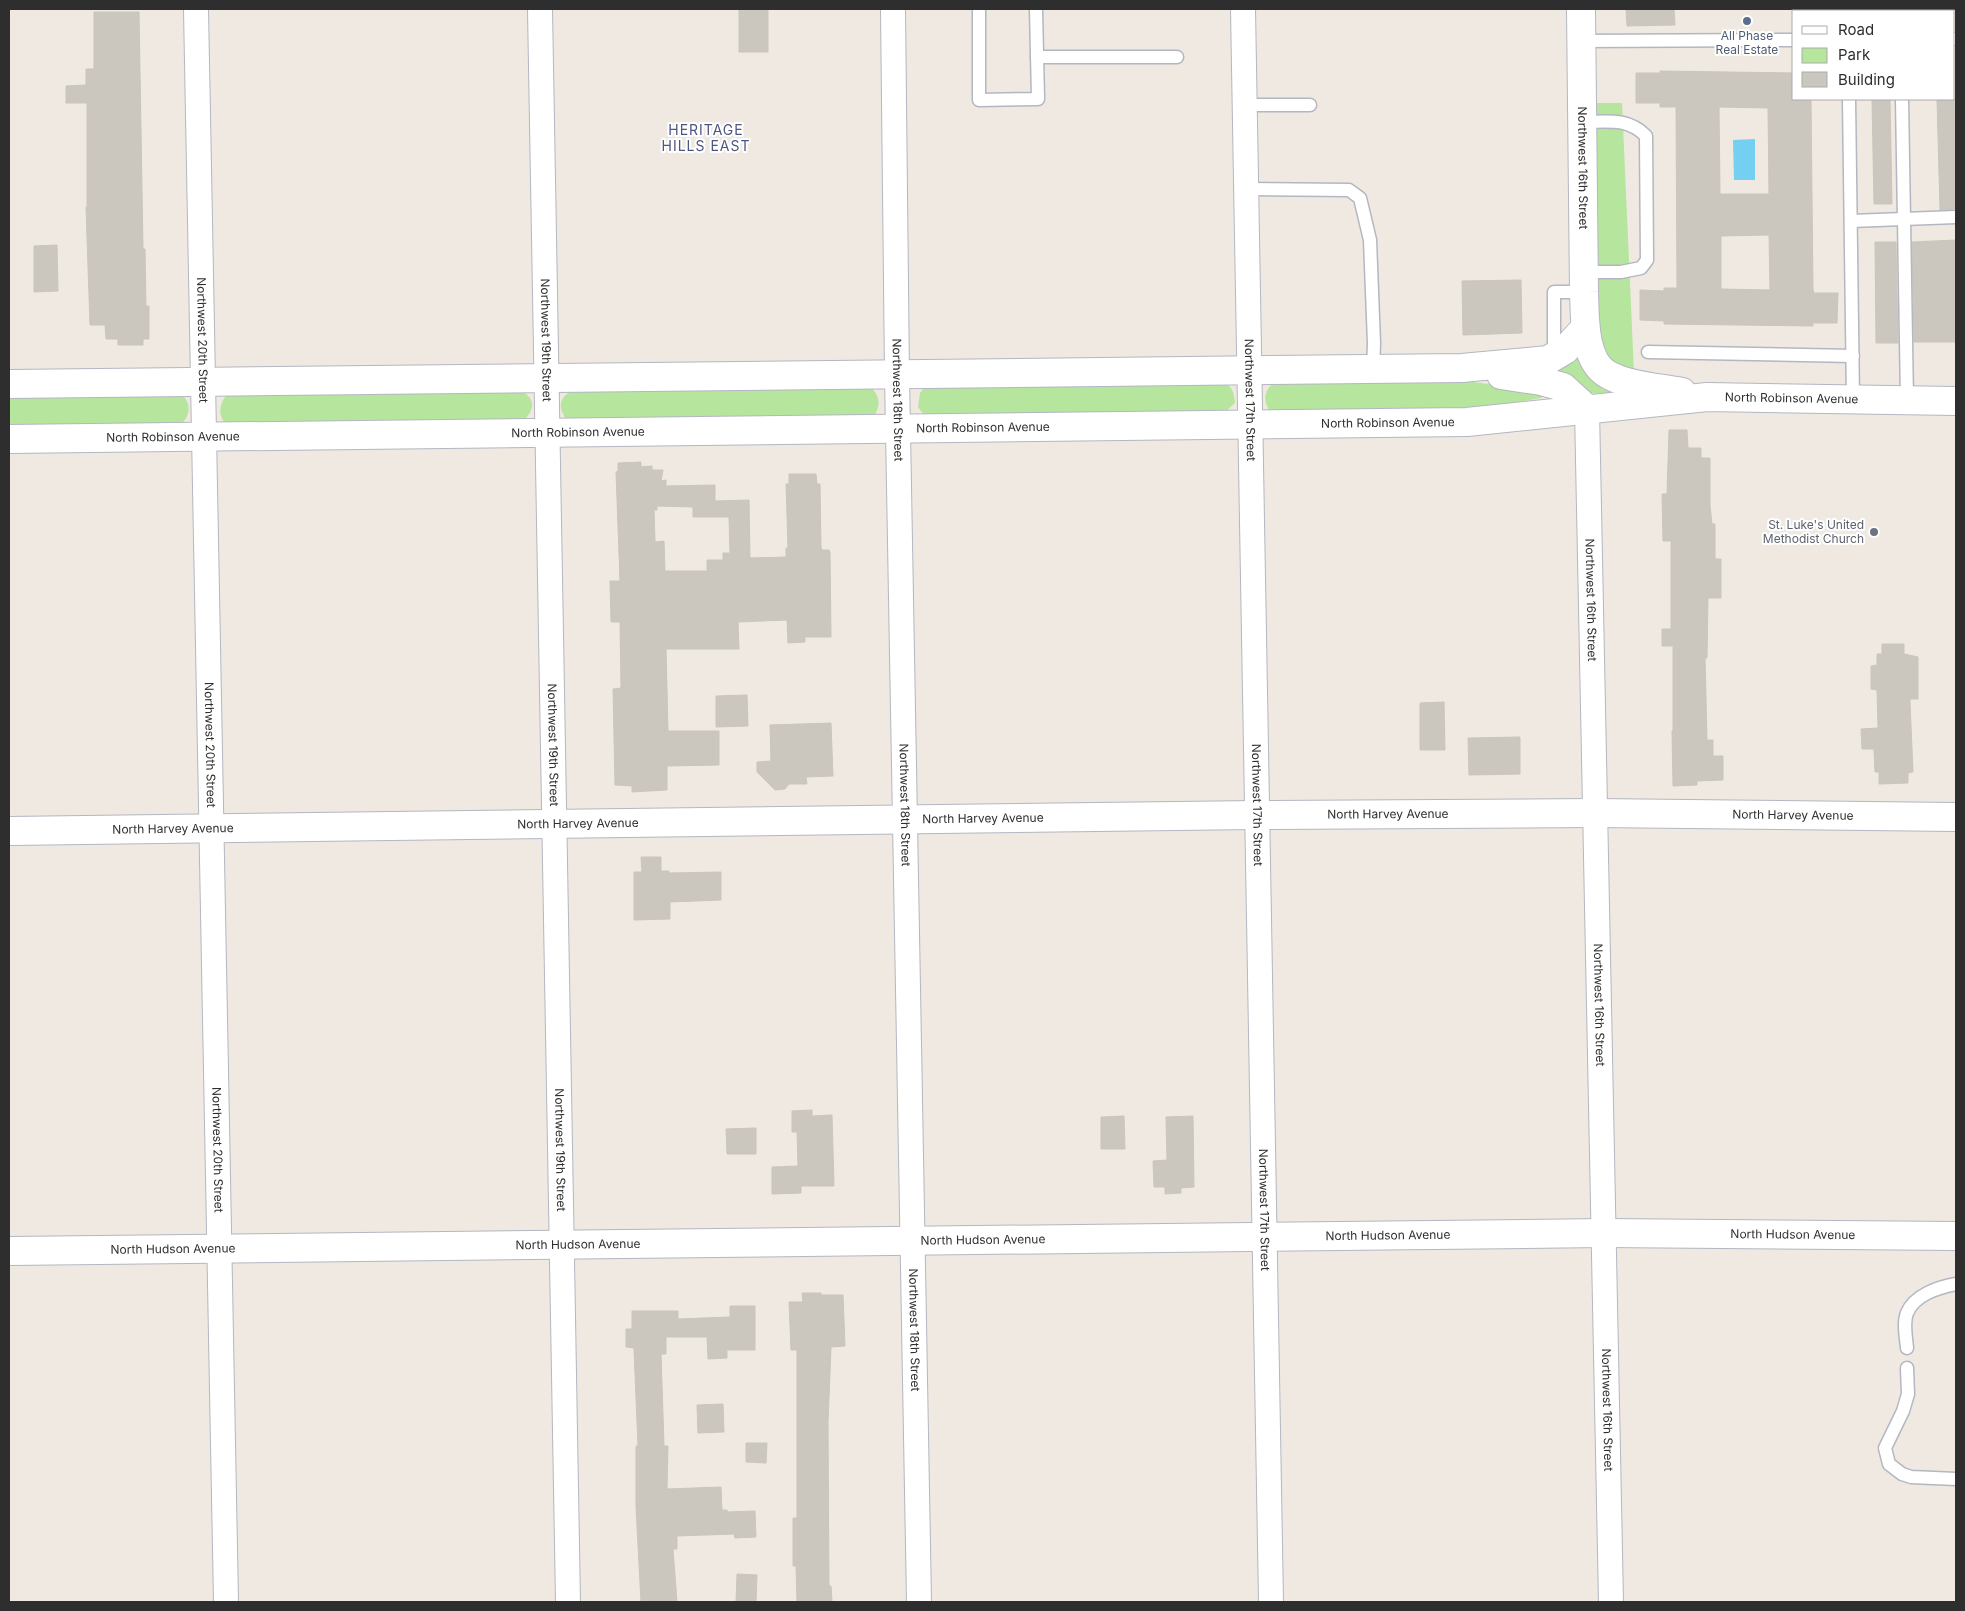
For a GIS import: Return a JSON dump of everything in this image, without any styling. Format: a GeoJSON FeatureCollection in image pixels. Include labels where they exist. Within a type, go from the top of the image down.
{"type":"FeatureCollection","features":[{"type":"Feature","properties":{"kind":"street","name":"Northwest 20th Street"},"geometry":{"type":"LineString","coordinates":[[196,9],[226,1602]]}},
{"type":"Feature","properties":{"kind":"street","name":"Northwest 19th Street"},"geometry":{"type":"LineString","coordinates":[[540,9],[568,1602]]}},
{"type":"Feature","properties":{"kind":"street","name":"Northwest 18th Street"},"geometry":{"type":"LineString","coordinates":[[893,9],[897,375],[919,1602]]}},
{"type":"Feature","properties":{"kind":"street","name":"Northwest 17th Street"},"geometry":{"type":"LineString","coordinates":[[1244,9],[1256,815],[1271,1602]]}},
{"type":"Feature","properties":{"kind":"street","name":"Northwest 16th Street"},"geometry":{"type":"LineString","coordinates":[[1581,9],[1585,328],[1595,360],[1607,374],[1627,382],[1707,397]]}},
{"type":"Feature","properties":{"kind":"street"},"geometry":{"type":"LineString","coordinates":[[9,384],[1462,368],[1548,360],[1565,350],[1585,328]]}},
{"type":"Feature","properties":{"kind":"street"},"geometry":{"type":"LineString","coordinates":[[1462,368],[1555,384],[1572,394],[1587,409]]}},
{"type":"Feature","properties":{"kind":"street","name":"North Robinson Avenue"},"geometry":{"type":"LineString","coordinates":[[9,439],[1468,422],[1707,397],[1956,401]]}},
{"type":"Feature","properties":{"kind":"street","name":"Northwest 16th Street"},"geometry":{"type":"LineString","coordinates":[[1587,409],[1611,1602]]}},
{"type":"Feature","properties":{"kind":"street","name":"North Harvey Avenue"},"geometry":{"type":"LineString","coordinates":[[9,831],[1256,815],[1595,813],[1956,816]]}},
{"type":"Feature","properties":{"kind":"street","name":"North Hudson Avenue"},"geometry":{"type":"LineString","coordinates":[[9,1251],[1604,1233],[1956,1236]]}},
{"type":"Feature","properties":{"kind":"lane"},"geometry":{"type":"LineString","coordinates":[[979,9],[979,100],[1038,99],[1036,9]]}},
{"type":"Feature","properties":{"kind":"lane"},"geometry":{"type":"LineString","coordinates":[[1581,40],[1792,40]]}},
{"type":"Feature","properties":{"kind":"lane"},"geometry":{"type":"LineString","coordinates":[[1037,57],[1177,57]]}},
{"type":"Feature","properties":{"kind":"lane"},"geometry":{"type":"LineString","coordinates":[[1849,100],[1853,400]]}},
{"type":"Feature","properties":{"kind":"lane"},"geometry":{"type":"LineString","coordinates":[[1902,100],[1907,401]]}},
{"type":"Feature","properties":{"kind":"lane"},"geometry":{"type":"LineString","coordinates":[[1245,105],[1310,105]]}},
{"type":"Feature","properties":{"kind":"lane"},"geometry":{"type":"LineString","coordinates":[[1554,357],[1554,292],[1584,282],[1641,268],[1647,260],[1646,136],[1636,126],[1620,122],[1582,122]]}},
{"type":"Feature","properties":{"kind":"lane"},"geometry":{"type":"LineString","coordinates":[[1247,189],[1349,190],[1360,198],[1370,240],[1374,370]]}},
{"type":"Feature","properties":{"kind":"lane"},"geometry":{"type":"LineString","coordinates":[[1851,221],[1956,217]]}},
{"type":"Feature","properties":{"kind":"lane"},"geometry":{"type":"LineString","coordinates":[[1648,352],[1853,356]]}},
{"type":"Feature","properties":{"kind":"lane"},"geometry":{"type":"LineString","coordinates":[[1906,1348],[1905,1328],[1907,1312],[1921,1296],[1939,1287],[1956,1284]]}},
{"type":"Feature","properties":{"kind":"lane"},"geometry":{"type":"LineString","coordinates":[[1907,1368],[1908,1394],[1903,1410],[1885,1448],[1889,1464],[1902,1474],[1911,1477],[1956,1479]]}},
{"type":"Feature","properties":{"kind":"green space"},"geometry":{"type":"Polygon","coordinates":[[[1596,103],[1622,103],[1634,373],[1622,372],[1601,351],[1599,332],[1596,103]]]}},
{"type":"Feature","properties":{"kind":"green space"},"geometry":{"type":"Polygon","coordinates":[[[1575,357],[1634,395],[1590,393],[1553,371],[1575,357]]]}},
{"type":"Feature","properties":{"kind":"green space"},"geometry":{"type":"Polygon","coordinates":[[[1454,379],[1541,392],[1543,395],[1541,398],[1453,413],[1272,414],[1265,401],[1268,388],[1276,381],[1454,379]]]}},
{"type":"Feature","properties":{"kind":"green space"},"geometry":{"type":"Polygon","coordinates":[[[1225,383],[1233,391],[1235,403],[1223,414],[925,416],[918,407],[920,393],[925,387],[1225,383]]]}},
{"type":"Feature","properties":{"kind":"green space"},"geometry":{"type":"Polygon","coordinates":[[[871,387],[878,401],[878,408],[874,416],[566,419],[561,409],[564,397],[576,388],[871,387]]]}},
{"type":"Feature","properties":{"kind":"green space"},"geometry":{"type":"Polygon","coordinates":[[[523,392],[532,402],[532,409],[524,420],[227,426],[220,414],[222,402],[227,394],[523,392]]]}},
{"type":"Feature","properties":{"kind":"green space"},"geometry":{"type":"Polygon","coordinates":[[[9,395],[182,395],[187,402],[188,414],[180,425],[9,429],[9,395]]]}},
{"type":"Feature","properties":{"kind":"water"},"geometry":{"type":"Polygon","coordinates":[[[1755,139],[1755,180],[1734,180],[1733,140],[1755,139]]]}},
{"type":"Feature","properties":{"kind":"building"},"geometry":{"type":"Polygon","coordinates":[[[739,9],[768,9],[768,52],[739,52],[739,9]]]}},
{"type":"Feature","properties":{"kind":"building"},"geometry":{"type":"Polygon","coordinates":[[[1626,9],[1674,9],[1675,25],[1627,26],[1626,9]]]}},
{"type":"Feature","properties":{"kind":"building"},"geometry":{"type":"Polygon","coordinates":[[[94,12],[139,12],[143,249],[145,249],[146,306],[149,306],[149,339],[143,339],[143,345],[118,345],[118,339],[106,339],[105,325],[90,325],[86,207],[87,103],[66,103],[66,86],[86,85],[86,69],[94,69],[94,12]]]}},
{"type":"Feature","properties":{"kind":"building"},"geometry":{"type":"Polygon","coordinates":[[[1660,71],[1792,73],[1792,100],[1811,100],[1813,290],[1814,293],[1838,293],[1837,323],[1813,323],[1813,326],[1664,324],[1664,321],[1640,320],[1640,290],[1664,291],[1664,288],[1677,288],[1676,107],[1660,107],[1660,103],[1636,103],[1636,73],[1660,73],[1660,71]],[[1719,107],[1720,194],[1769,194],[1768,108],[1719,107]],[[1769,235],[1721,236],[1721,289],[1770,290],[1769,235]]]}},
{"type":"Feature","properties":{"kind":"building"},"geometry":{"type":"Polygon","coordinates":[[[1956,99],[1956,209],[1940,210],[1937,100],[1956,99]]]}},
{"type":"Feature","properties":{"kind":"building"},"geometry":{"type":"Polygon","coordinates":[[[1872,100],[1890,100],[1892,204],[1874,204],[1872,100]]]}},
{"type":"Feature","properties":{"kind":"building"},"geometry":{"type":"Polygon","coordinates":[[[1956,240],[1956,342],[1914,342],[1912,242],[1956,240]]]}},
{"type":"Feature","properties":{"kind":"building"},"geometry":{"type":"Polygon","coordinates":[[[1875,242],[1896,242],[1898,343],[1876,343],[1875,242]]]}},
{"type":"Feature","properties":{"kind":"building"},"geometry":{"type":"Polygon","coordinates":[[[57,245],[58,291],[34,292],[34,246],[57,245]]]}},
{"type":"Feature","properties":{"kind":"building"},"geometry":{"type":"Polygon","coordinates":[[[1521,280],[1522,333],[1463,335],[1462,281],[1521,280]]]}},
{"type":"Feature","properties":{"kind":"building"},"geometry":{"type":"Polygon","coordinates":[[[1669,430],[1687,430],[1688,448],[1701,448],[1701,458],[1710,458],[1710,505],[1712,524],[1715,524],[1715,559],[1721,559],[1721,598],[1708,598],[1707,658],[1705,658],[1707,740],[1713,740],[1713,756],[1723,756],[1723,780],[1697,781],[1697,785],[1673,786],[1673,646],[1662,646],[1662,629],[1671,629],[1671,541],[1663,541],[1662,494],[1667,494],[1669,430]]]}},
{"type":"Feature","properties":{"kind":"building"},"geometry":{"type":"Polygon","coordinates":[[[641,462],[641,467],[652,466],[652,470],[663,470],[661,481],[666,480],[666,486],[715,485],[715,501],[749,500],[750,558],[786,557],[786,548],[788,548],[786,484],[789,484],[789,474],[816,474],[817,484],[820,484],[821,547],[822,550],[829,550],[830,552],[831,637],[805,637],[805,642],[788,643],[787,620],[738,622],[739,649],[666,649],[668,731],[719,731],[719,765],[667,766],[667,790],[632,792],[632,786],[615,785],[613,689],[621,688],[620,622],[611,622],[610,581],[620,581],[616,472],[618,471],[618,463],[641,462]],[[657,506],[657,510],[654,510],[655,542],[664,541],[665,571],[707,571],[707,560],[723,560],[723,553],[730,553],[729,517],[693,517],[693,507],[657,506]]]}},
{"type":"Feature","properties":{"kind":"building"},"geometry":{"type":"Polygon","coordinates":[[[1882,644],[1904,644],[1904,654],[1918,657],[1918,699],[1910,699],[1913,772],[1908,773],[1908,783],[1879,784],[1879,772],[1875,772],[1874,749],[1862,749],[1861,729],[1878,728],[1877,690],[1871,689],[1871,666],[1877,665],[1877,654],[1882,654],[1882,644]]]}},
{"type":"Feature","properties":{"kind":"building"},"geometry":{"type":"Polygon","coordinates":[[[747,695],[748,726],[716,727],[716,696],[747,695]]]}},
{"type":"Feature","properties":{"kind":"building"},"geometry":{"type":"Polygon","coordinates":[[[1444,702],[1445,750],[1420,750],[1420,703],[1444,702]]]}},
{"type":"Feature","properties":{"kind":"building"},"geometry":{"type":"Polygon","coordinates":[[[831,723],[833,776],[806,777],[807,784],[789,784],[785,789],[775,790],[757,772],[757,762],[771,761],[770,725],[831,723]]]}},
{"type":"Feature","properties":{"kind":"building"},"geometry":{"type":"Polygon","coordinates":[[[1520,737],[1520,774],[1469,775],[1468,738],[1520,737]]]}},
{"type":"Feature","properties":{"kind":"building"},"geometry":{"type":"Polygon","coordinates":[[[641,857],[661,857],[661,871],[669,871],[669,873],[721,872],[721,900],[670,902],[670,919],[634,920],[634,872],[642,872],[641,857]]]}},
{"type":"Feature","properties":{"kind":"building"},"geometry":{"type":"Polygon","coordinates":[[[812,1110],[812,1116],[832,1115],[834,1186],[801,1186],[801,1193],[772,1194],[772,1167],[798,1166],[797,1132],[792,1132],[792,1111],[812,1110]]]}},
{"type":"Feature","properties":{"kind":"building"},"geometry":{"type":"Polygon","coordinates":[[[1124,1116],[1125,1149],[1101,1149],[1101,1117],[1124,1116]]]}},
{"type":"Feature","properties":{"kind":"building"},"geometry":{"type":"Polygon","coordinates":[[[1193,1116],[1194,1187],[1181,1188],[1181,1193],[1165,1194],[1165,1187],[1154,1187],[1153,1161],[1167,1160],[1166,1117],[1193,1116]]]}},
{"type":"Feature","properties":{"kind":"building"},"geometry":{"type":"Polygon","coordinates":[[[756,1128],[756,1154],[727,1154],[726,1129],[756,1128]]]}},
{"type":"Feature","properties":{"kind":"building"},"geometry":{"type":"Polygon","coordinates":[[[802,1293],[843,1295],[845,1346],[831,1347],[828,1422],[829,1586],[831,1586],[832,1602],[797,1602],[796,1566],[793,1566],[793,1518],[797,1518],[797,1350],[791,1350],[789,1302],[803,1302],[802,1293]]]}},
{"type":"Feature","properties":{"kind":"building"},"geometry":{"type":"Polygon","coordinates":[[[730,1306],[755,1306],[755,1350],[727,1350],[727,1358],[708,1359],[707,1337],[666,1337],[666,1354],[661,1354],[664,1446],[668,1446],[667,1489],[721,1487],[722,1510],[727,1510],[728,1512],[755,1511],[756,1537],[735,1538],[734,1534],[677,1536],[677,1549],[673,1549],[677,1602],[641,1602],[636,1507],[636,1446],[638,1446],[634,1348],[626,1347],[626,1329],[632,1329],[632,1311],[678,1311],[678,1319],[730,1317],[730,1306]]]}},
{"type":"Feature","properties":{"kind":"building"},"geometry":{"type":"Polygon","coordinates":[[[723,1404],[724,1432],[698,1433],[697,1405],[723,1404]]]}},
{"type":"Feature","properties":{"kind":"building"},"geometry":{"type":"Polygon","coordinates":[[[746,1443],[767,1443],[766,1463],[746,1462],[746,1443]]]}},
{"type":"Feature","properties":{"kind":"building"},"geometry":{"type":"Polygon","coordinates":[[[737,1574],[757,1575],[756,1602],[736,1602],[737,1574]]]}},
{"type":"Feature","properties":{"kind":"place","name":"All Phase Real Estate"},"geometry":{"type":"Point","coordinates":[1747,21]}},
{"type":"Feature","properties":{"kind":"place","name":"St. Luke's United Methodist Church"},"geometry":{"type":"Point","coordinates":[1874,532]}},
{"type":"Feature","properties":{"kind":"district","name":"HERITAGE HILLS EAST"},"geometry":{"type":"Point","coordinates":[706,138]}}]}
